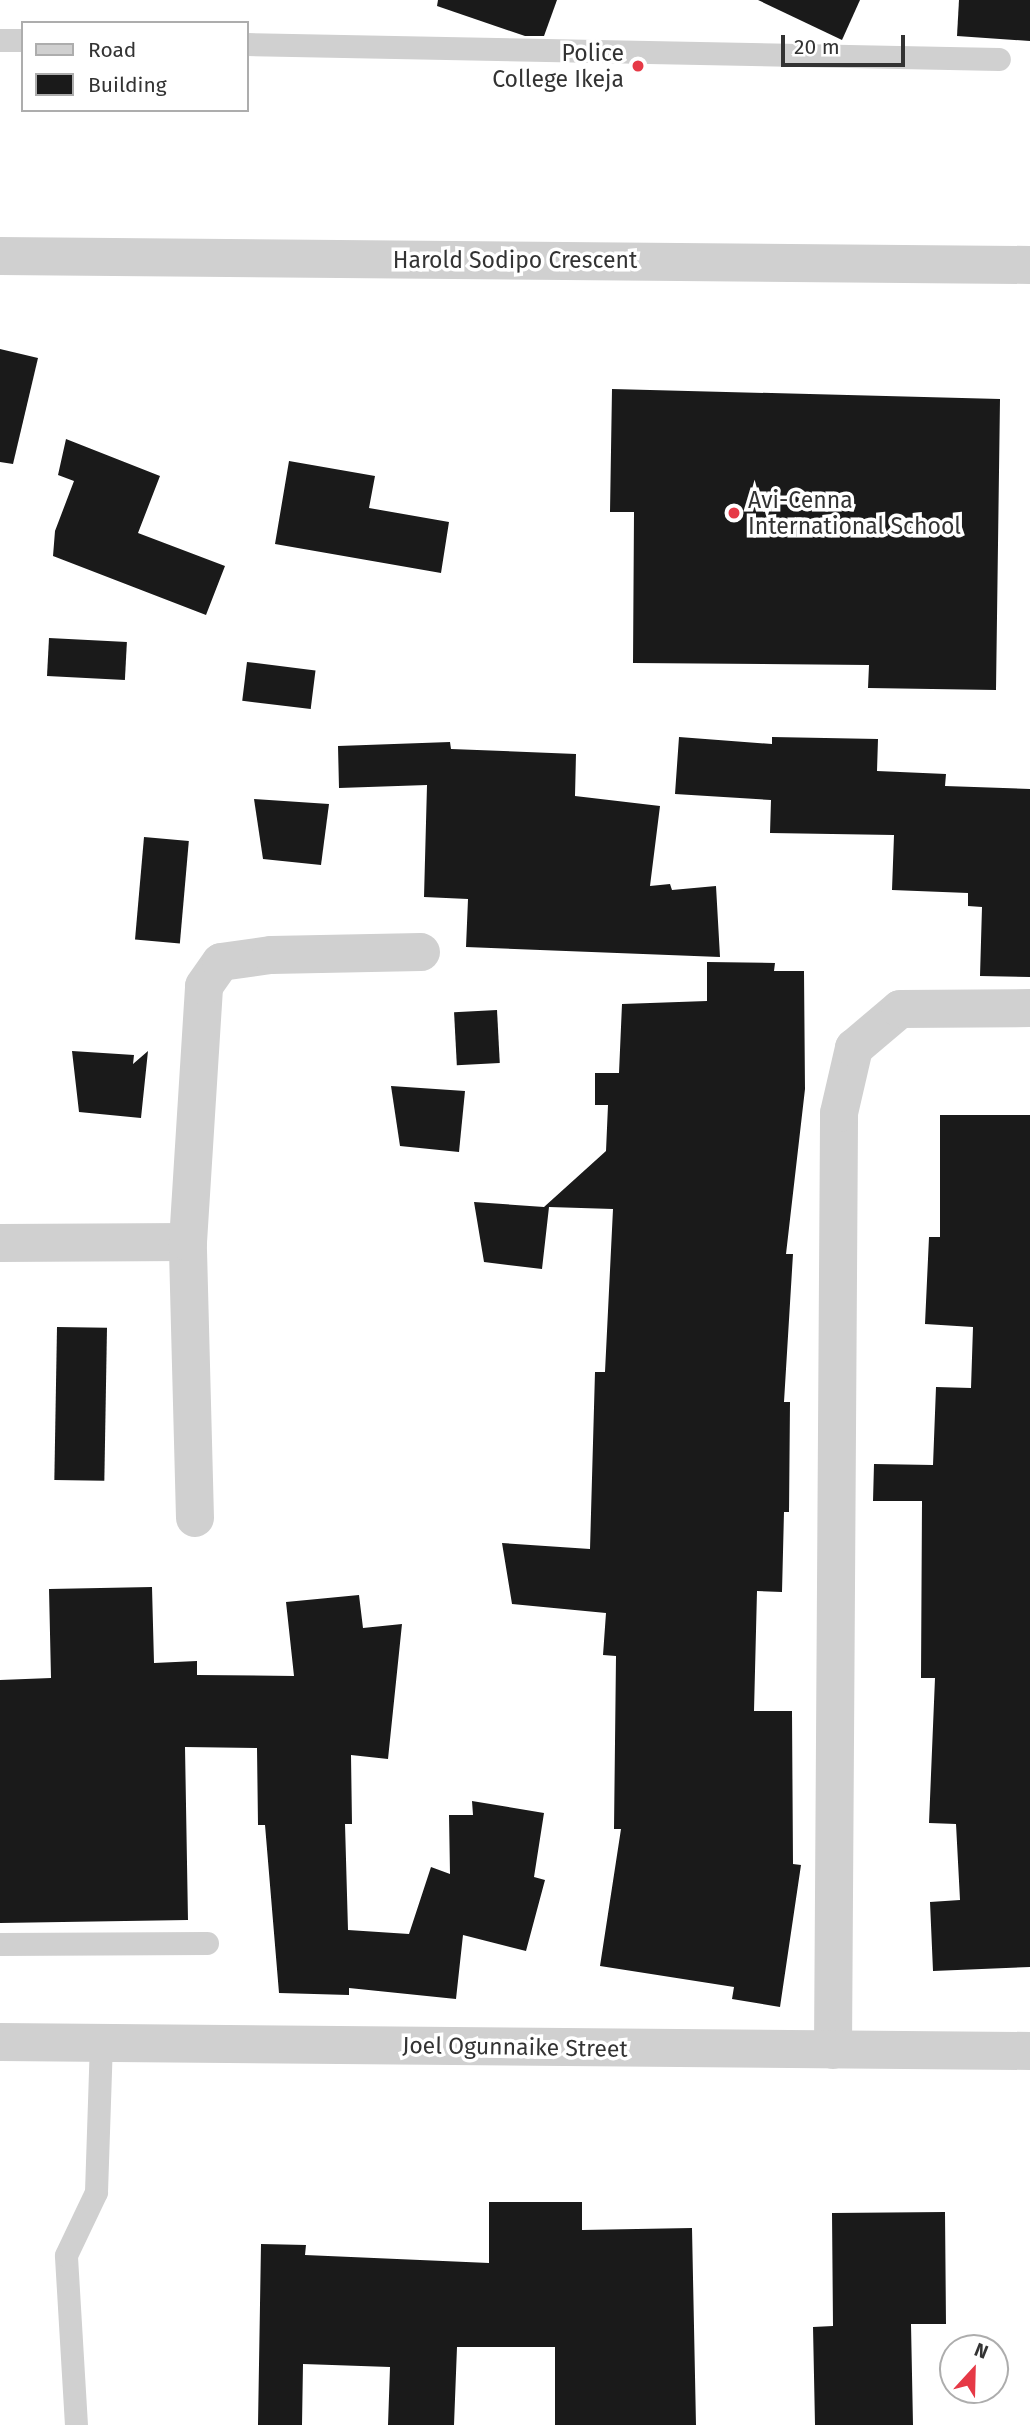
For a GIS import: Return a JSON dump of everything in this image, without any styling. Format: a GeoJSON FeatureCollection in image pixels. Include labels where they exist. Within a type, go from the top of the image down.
{"type":"FeatureCollection","features":[{"type":"Feature","properties":{"kind":"street","name":"Harold Sodipo Crescent"},"geometry":{"type":"LineString","coordinates":[[0,256],[1030,265]]}},
{"type":"Feature","properties":{"kind":"street"},"geometry":{"type":"LineString","coordinates":[[195,1518],[188,1242],[198,1037],[204,986],[221,962],[271,955],[421,952]]}},
{"type":"Feature","properties":{"kind":"street"},"geometry":{"type":"LineString","coordinates":[[833,2050],[839,1113],[854,1048],[900,1009],[1030,1008]]}},
{"type":"Feature","properties":{"kind":"street"},"geometry":{"type":"LineString","coordinates":[[0,1243],[188,1242]]}},
{"type":"Feature","properties":{"kind":"street","name":"Joel Ogunnaike Street"},"geometry":{"type":"LineString","coordinates":[[0,2042],[1030,2051]]}},
{"type":"Feature","properties":{"kind":"lane"},"geometry":{"type":"LineString","coordinates":[[0,40],[21,40]]}},
{"type":"Feature","properties":{"kind":"lane"},"geometry":{"type":"LineString","coordinates":[[248,44],[999,59]]}},
{"type":"Feature","properties":{"kind":"lane"},"geometry":{"type":"LineString","coordinates":[[0,1944],[207,1943]]}},
{"type":"Feature","properties":{"kind":"lane"},"geometry":{"type":"LineString","coordinates":[[76,2425],[66,2255],[96,2192],[101,2043]]}},
{"type":"Feature","properties":{"kind":"building"},"geometry":{"type":"Polygon","coordinates":[[[438,0],[557,0],[544,36],[525,36],[437,6],[438,0]]]}},
{"type":"Feature","properties":{"kind":"building"},"geometry":{"type":"Polygon","coordinates":[[[758,0],[860,0],[842,40],[758,0]]]}},
{"type":"Feature","properties":{"kind":"building"},"geometry":{"type":"Polygon","coordinates":[[[959,0],[1030,0],[1030,41],[957,36],[959,0]]]}},
{"type":"Feature","properties":{"kind":"building"},"geometry":{"type":"Polygon","coordinates":[[[0,349],[38,358],[13,464],[0,462],[0,349]]]}},
{"type":"Feature","properties":{"kind":"building"},"geometry":{"type":"Polygon","coordinates":[[[612,389],[1000,399],[996,690],[868,688],[869,665],[633,663],[634,512],[610,512],[612,389]]]}},
{"type":"Feature","properties":{"kind":"building"},"geometry":{"type":"Polygon","coordinates":[[[66,439],[160,476],[138,533],[225,566],[206,615],[53,556],[55,531],[74,481],[58,475],[66,439]]]}},
{"type":"Feature","properties":{"kind":"building"},"geometry":{"type":"Polygon","coordinates":[[[289,461],[375,476],[369,508],[449,522],[441,573],[275,544],[289,461]]]}},
{"type":"Feature","properties":{"kind":"building"},"geometry":{"type":"Polygon","coordinates":[[[49,638],[127,642],[125,680],[47,676],[49,638]]]}},
{"type":"Feature","properties":{"kind":"building"},"geometry":{"type":"Polygon","coordinates":[[[247,662],[315,670],[311,709],[242,701],[247,662]]]}},
{"type":"Feature","properties":{"kind":"building"},"geometry":{"type":"Polygon","coordinates":[[[679,737],[772,744],[772,737],[878,739],[877,771],[946,774],[945,786],[1030,789],[1030,977],[980,976],[982,907],[968,906],[968,893],[892,890],[894,835],[770,833],[771,800],[675,794],[679,737]]]}},
{"type":"Feature","properties":{"kind":"building"},"geometry":{"type":"Polygon","coordinates":[[[450,742],[451,749],[576,754],[575,796],[660,806],[650,886],[670,884],[672,890],[716,886],[720,957],[466,947],[468,899],[424,897],[427,785],[339,788],[338,746],[450,742]]]}},
{"type":"Feature","properties":{"kind":"building"},"geometry":{"type":"Polygon","coordinates":[[[254,799],[329,804],[321,865],[263,859],[254,799]]]}},
{"type":"Feature","properties":{"kind":"building"},"geometry":{"type":"Polygon","coordinates":[[[144,837],[189,841],[180,944],[135,940],[144,837]]]}},
{"type":"Feature","properties":{"kind":"building"},"geometry":{"type":"Polygon","coordinates":[[[707,962],[775,963],[774,971],[804,971],[805,1089],[786,1254],[793,1254],[784,1402],[790,1402],[789,1512],[784,1512],[782,1592],[757,1591],[754,1711],[792,1711],[793,1864],[801,1865],[780,2007],[732,1999],[734,1987],[600,1966],[621,1829],[614,1829],[616,1656],[603,1655],[606,1613],[512,1604],[502,1543],[590,1549],[595,1372],[605,1372],[613,1209],[549,1207],[542,1269],[484,1262],[474,1202],[544,1207],[606,1151],[608,1105],[595,1105],[595,1073],[619,1073],[622,1004],[707,1001],[707,962]]]}},
{"type":"Feature","properties":{"kind":"building"},"geometry":{"type":"Polygon","coordinates":[[[497,1010],[500,1063],[457,1065],[454,1012],[497,1010]]]}},
{"type":"Feature","properties":{"kind":"building"},"geometry":{"type":"Polygon","coordinates":[[[72,1051],[134,1055],[133,1064],[148,1051],[141,1118],[79,1112],[72,1051]]]}},
{"type":"Feature","properties":{"kind":"building"},"geometry":{"type":"Polygon","coordinates":[[[391,1086],[465,1091],[459,1152],[400,1146],[391,1086]]]}},
{"type":"Feature","properties":{"kind":"building"},"geometry":{"type":"Polygon","coordinates":[[[940,1115],[1030,1115],[1030,1967],[933,1971],[930,1902],[960,1900],[956,1824],[929,1823],[935,1678],[921,1678],[922,1501],[873,1501],[874,1464],[933,1465],[936,1387],[971,1388],[973,1327],[925,1324],[929,1237],[940,1237],[940,1115]]]}},
{"type":"Feature","properties":{"kind":"building"},"geometry":{"type":"Polygon","coordinates":[[[57,1327],[107,1328],[104,1481],[54,1480],[57,1327]]]}},
{"type":"Feature","properties":{"kind":"building"},"geometry":{"type":"Polygon","coordinates":[[[152,1587],[154,1663],[197,1661],[197,1675],[294,1676],[286,1602],[359,1595],[363,1628],[402,1624],[388,1759],[351,1755],[352,1824],[345,1824],[348,1930],[409,1934],[431,1867],[450,1874],[449,1815],[473,1815],[472,1801],[544,1813],[534,1877],[545,1880],[526,1951],[463,1935],[456,1999],[349,1988],[349,1995],[279,1993],[265,1825],[258,1825],[257,1748],[185,1747],[188,1920],[0,1923],[0,1680],[51,1678],[49,1589],[152,1587]]]}},
{"type":"Feature","properties":{"kind":"building"},"geometry":{"type":"Polygon","coordinates":[[[489,2202],[582,2202],[582,2230],[692,2228],[696,2425],[555,2425],[555,2347],[457,2347],[454,2425],[388,2425],[390,2367],[303,2364],[302,2425],[258,2425],[261,2244],[306,2245],[305,2255],[489,2263],[489,2202]]]}},
{"type":"Feature","properties":{"kind":"building"},"geometry":{"type":"Polygon","coordinates":[[[945,2212],[946,2324],[911,2324],[913,2425],[815,2425],[813,2327],[833,2326],[832,2213],[945,2212]]]}},
{"type":"Feature","properties":{"kind":"place","name":"Police College Ikeja"},"geometry":{"type":"Point","coordinates":[638,66]}},
{"type":"Feature","properties":{"kind":"place","name":"Avi-Cenna International School"},"geometry":{"type":"Point","coordinates":[734,513]}}]}
